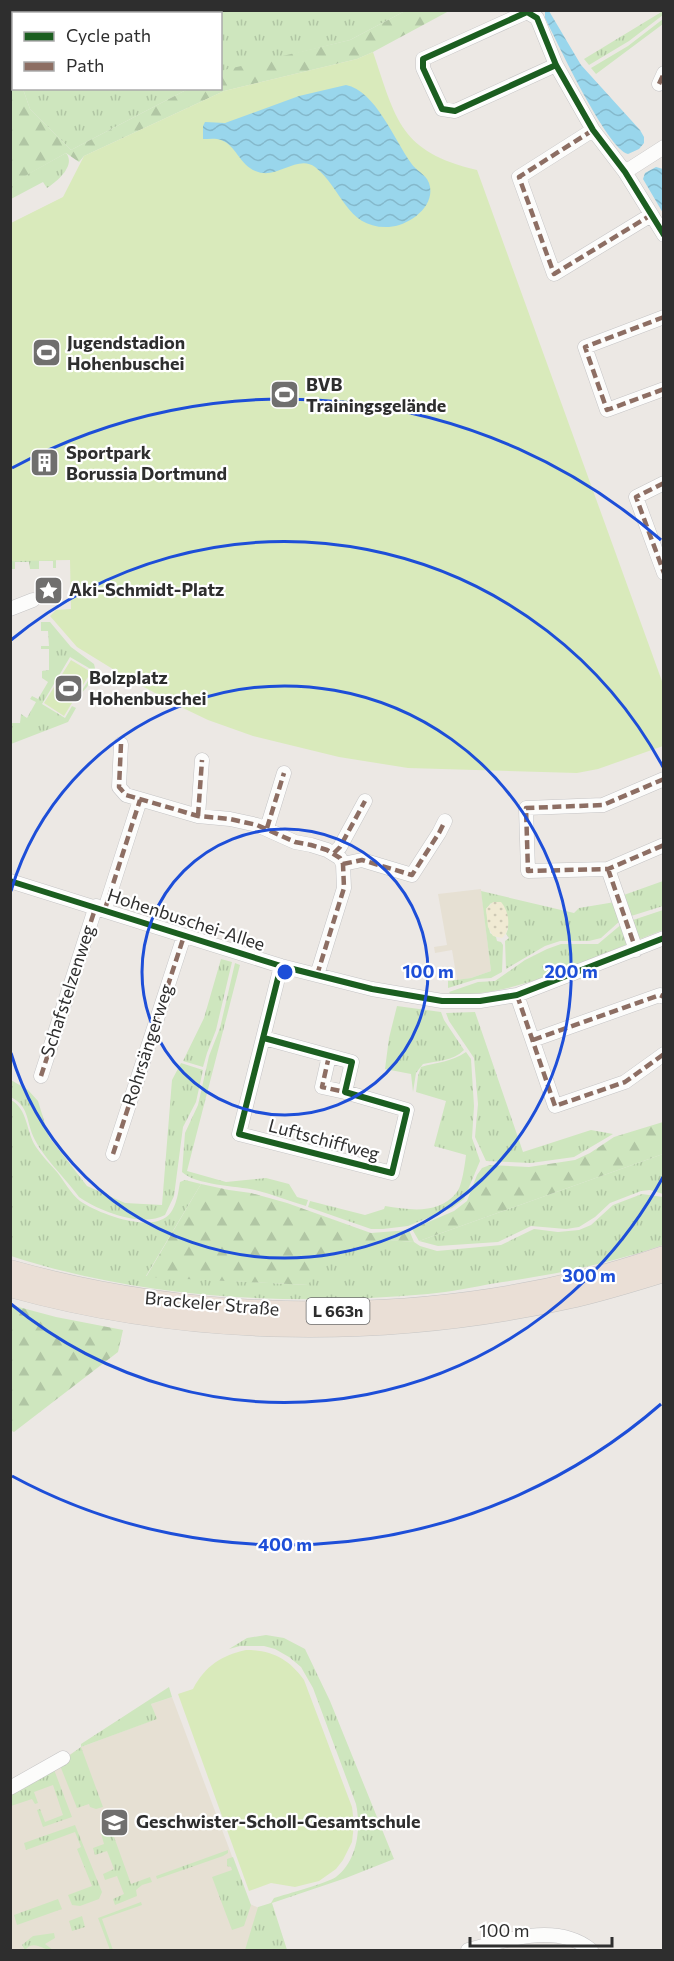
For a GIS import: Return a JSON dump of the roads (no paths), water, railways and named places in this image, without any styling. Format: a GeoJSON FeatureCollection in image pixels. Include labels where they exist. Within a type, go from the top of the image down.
{"type":"FeatureCollection","features":[{"type":"Feature","properties":{"kind":"highway","name":"Brackeler Straße"},"geometry":{"type":"LineString","coordinates":[[10,1270],[72,1286],[169,1303],[247,1309],[332,1311],[417,1307],[514,1294],[574,1281],[663,1256]]}},
{"type":"Feature","properties":{"kind":"highway","name":"Brackeler Straße"},"geometry":{"type":"LineString","coordinates":[[10,1287],[107,1309],[167,1318],[246,1325],[333,1327],[391,1325],[506,1311],[577,1297],[663,1272]]}},
{"type":"Feature","properties":{"kind":"street"},"geometry":{"type":"LineString","coordinates":[[556,65],[455,111],[442,109],[423,68],[423,59],[527,12],[537,18],[556,65],[593,130],[625,172],[663,235]]}},
{"type":"Feature","properties":{"kind":"street"},"geometry":{"type":"LineString","coordinates":[[593,130],[519,177],[554,274],[651,215]]}},
{"type":"Feature","properties":{"kind":"street"},"geometry":{"type":"LineString","coordinates":[[625,172],[663,147]]}},
{"type":"Feature","properties":{"kind":"street"},"geometry":{"type":"LineString","coordinates":[[663,316],[585,347],[607,410],[663,390]]}},
{"type":"Feature","properties":{"kind":"street"},"geometry":{"type":"LineString","coordinates":[[663,483],[636,497],[663,573]]}},
{"type":"Feature","properties":{"kind":"street"},"geometry":{"type":"LineString","coordinates":[[10,609],[33,600]]}},
{"type":"Feature","properties":{"kind":"street"},"geometry":{"type":"LineString","coordinates":[[121,744],[119,788],[126,795],[198,816],[230,819],[267,828],[295,842],[320,847],[334,853],[344,864],[342,895],[317,975]]}},
{"type":"Feature","properties":{"kind":"street"},"geometry":{"type":"LineString","coordinates":[[198,816],[202,760]]}},
{"type":"Feature","properties":{"kind":"street"},"geometry":{"type":"LineString","coordinates":[[267,828],[284,773]]}},
{"type":"Feature","properties":{"kind":"street"},"geometry":{"type":"LineString","coordinates":[[663,779],[603,805],[526,808],[528,871],[608,869],[663,845]]}},
{"type":"Feature","properties":{"kind":"street","name":"Schafstelzenweg"},"geometry":{"type":"LineString","coordinates":[[40,1076],[140,800]]}},
{"type":"Feature","properties":{"kind":"street"},"geometry":{"type":"LineString","coordinates":[[334,853],[340,847],[365,801]]}},
{"type":"Feature","properties":{"kind":"street"},"geometry":{"type":"LineString","coordinates":[[344,864],[362,860],[412,875],[445,821]]}},
{"type":"Feature","properties":{"kind":"street"},"geometry":{"type":"LineString","coordinates":[[608,869],[636,950]]}},
{"type":"Feature","properties":{"kind":"street","name":"Hohenbuschei-Allee"},"geometry":{"type":"LineString","coordinates":[[10,881],[281,966],[372,989],[442,1001],[480,1001],[517,995],[663,939]]}},
{"type":"Feature","properties":{"kind":"street","name":"Rohrsängerweg"},"geometry":{"type":"LineString","coordinates":[[113,1154],[184,936]]}},
{"type":"Feature","properties":{"kind":"street","name":"Luftschiffweg"},"geometry":{"type":"LineString","coordinates":[[281,966],[239,1134],[392,1173],[407,1110],[322,1087],[329,1056]]}},
{"type":"Feature","properties":{"kind":"street"},"geometry":{"type":"LineString","coordinates":[[517,995],[555,1106],[624,1082],[663,1053]]}},
{"type":"Feature","properties":{"kind":"street"},"geometry":{"type":"LineString","coordinates":[[533,1040],[660,995],[663,997]]}},
{"type":"Feature","properties":{"kind":"street"},"geometry":{"type":"LineString","coordinates":[[264,1038],[352,1062],[345,1092]]}},
{"type":"Feature","properties":{"kind":"street"},"geometry":{"type":"LineString","coordinates":[[10,1788],[63,1758]]}},
{"type":"Feature","properties":{"kind":"street"},"geometry":{"type":"LineString","coordinates":[[468,1950],[518,1939],[559,1936],[572,1939],[591,1950]]}},
{"type":"Feature","properties":{"kind":"water"},"geometry":{"type":"Polygon","coordinates":[[[545,11],[549,11],[581,65],[640,130],[644,143],[639,149],[628,154],[619,148],[608,134],[571,70],[545,18],[545,11]]]}},
{"type":"Feature","properties":{"kind":"water"},"geometry":{"type":"Polygon","coordinates":[[[346,85],[366,96],[375,106],[411,163],[429,183],[429,199],[425,207],[413,219],[405,223],[389,227],[363,222],[346,206],[324,176],[309,164],[296,164],[270,173],[263,173],[255,171],[244,163],[227,143],[217,139],[203,139],[205,122],[225,123],[299,96],[346,85]]]}},
{"type":"Feature","properties":{"kind":"water"},"geometry":{"type":"Polygon","coordinates":[[[656,167],[663,169],[663,213],[643,179],[645,173],[656,167]]]}},
{"type":"Feature","properties":{"kind":"place","name":"Jugendstadion Hohenbuschei"},"geometry":{"type":"Point","coordinates":[46,353]}},
{"type":"Feature","properties":{"kind":"place","name":"BVB Trainingsgelände"},"geometry":{"type":"Point","coordinates":[285,395]}},
{"type":"Feature","properties":{"kind":"place","name":"Sportpark Borussia Dortmund"},"geometry":{"type":"Point","coordinates":[45,463]}},
{"type":"Feature","properties":{"kind":"place","name":"Aki-Schmidt-Platz"},"geometry":{"type":"Point","coordinates":[48,590]}},
{"type":"Feature","properties":{"kind":"place","name":"Bolzplatz Hohenbuschei"},"geometry":{"type":"Point","coordinates":[68,688]}},
{"type":"Feature","properties":{"kind":"place","name":"Geschwister-Scholl-Gesamtschule"},"geometry":{"type":"Point","coordinates":[115,1822]}}]}
